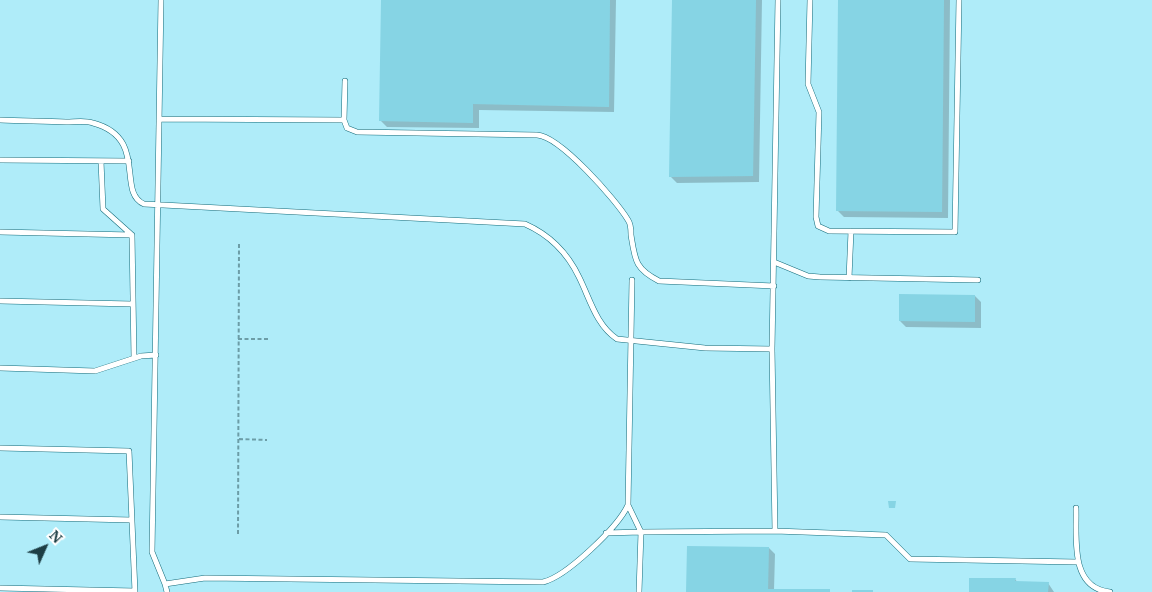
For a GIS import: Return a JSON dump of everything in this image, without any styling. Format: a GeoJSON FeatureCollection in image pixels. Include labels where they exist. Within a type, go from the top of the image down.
{"type":"FeatureCollection","features":[{"type":"Feature","properties":{"kind":"lane"},"geometry":{"type":"LineString","coordinates":[[161,0],[152,552],[167,592]]}},
{"type":"Feature","properties":{"kind":"lane"},"geometry":{"type":"LineString","coordinates":[[775,531],[772,348],[778,0]]}},
{"type":"Feature","properties":{"kind":"lane"},"geometry":{"type":"LineString","coordinates":[[810,0],[808,84],[819,112],[816,217],[818,226],[829,231],[955,232],[958,0]]}},
{"type":"Feature","properties":{"kind":"lane"},"geometry":{"type":"LineString","coordinates":[[345,81],[344,120],[347,128],[357,132],[537,135],[548,137],[572,154],[630,222],[636,262],[647,276],[659,282],[774,286]]}},
{"type":"Feature","properties":{"kind":"lane"},"geometry":{"type":"LineString","coordinates":[[159,119],[344,120]]}},
{"type":"Feature","properties":{"kind":"lane"},"geometry":{"type":"LineString","coordinates":[[0,120],[91,122],[108,130],[121,140],[128,151],[135,198],[144,204],[524,224],[548,236],[569,259],[590,302],[609,333],[617,339],[705,348],[772,348]]}},
{"type":"Feature","properties":{"kind":"lane"},"geometry":{"type":"LineString","coordinates":[[0,160],[128,161]]}},
{"type":"Feature","properties":{"kind":"lane"},"geometry":{"type":"LineString","coordinates":[[101,161],[103,209],[132,235],[134,358]]}},
{"type":"Feature","properties":{"kind":"lane"},"geometry":{"type":"LineString","coordinates":[[849,278],[850,231]]}},
{"type":"Feature","properties":{"kind":"lane"},"geometry":{"type":"LineString","coordinates":[[0,232],[132,235]]}},
{"type":"Feature","properties":{"kind":"lane"},"geometry":{"type":"LineString","coordinates":[[774,262],[808,276],[978,280]]}},
{"type":"Feature","properties":{"kind":"lane"},"geometry":{"type":"LineString","coordinates":[[632,280],[628,505],[642,532],[639,592]]}},
{"type":"Feature","properties":{"kind":"lane"},"geometry":{"type":"LineString","coordinates":[[0,301],[132,304]]}},
{"type":"Feature","properties":{"kind":"lane"},"geometry":{"type":"LineString","coordinates":[[0,368],[95,370],[134,358],[156,355]]}},
{"type":"Feature","properties":{"kind":"lane"},"geometry":{"type":"LineString","coordinates":[[0,448],[129,451],[135,591],[0,588]]}},
{"type":"Feature","properties":{"kind":"lane"},"geometry":{"type":"LineString","coordinates":[[165,584],[205,578],[543,582],[554,580],[566,572],[619,520],[628,505]]}},
{"type":"Feature","properties":{"kind":"lane"},"geometry":{"type":"LineString","coordinates":[[1076,508],[1077,562],[1088,580],[1100,591],[1110,592]]}},
{"type":"Feature","properties":{"kind":"lane"},"geometry":{"type":"LineString","coordinates":[[0,517],[132,520]]}},
{"type":"Feature","properties":{"kind":"lane"},"geometry":{"type":"LineString","coordinates":[[606,533],[775,531],[886,535],[910,559],[1077,562]]}},
{"type":"Feature","properties":{"kind":"path"},"geometry":{"type":"LineString","coordinates":[[238,534],[239,243]]}},
{"type":"Feature","properties":{"kind":"path"},"geometry":{"type":"LineString","coordinates":[[238,339],[268,339]]}},
{"type":"Feature","properties":{"kind":"path"},"geometry":{"type":"LineString","coordinates":[[238,439],[266,440]]}},
{"type":"Feature","properties":{"kind":"building"},"geometry":{"type":"Polygon","coordinates":[[[381,0],[610,0],[609,107],[473,104],[473,123],[379,121],[381,0]]]}},
{"type":"Feature","properties":{"kind":"building"},"geometry":{"type":"Polygon","coordinates":[[[672,0],[756,0],[753,176],[669,177],[672,0]]]}},
{"type":"Feature","properties":{"kind":"building"},"geometry":{"type":"Polygon","coordinates":[[[838,0],[944,0],[942,212],[836,211],[838,0]]]}},
{"type":"Feature","properties":{"kind":"building"},"geometry":{"type":"Polygon","coordinates":[[[899,294],[975,295],[975,322],[899,321],[899,294]]]}},
{"type":"Feature","properties":{"kind":"building"},"geometry":{"type":"Polygon","coordinates":[[[888,501],[896,501],[895,508],[889,508],[888,501]]]}},
{"type":"Feature","properties":{"kind":"building"},"geometry":{"type":"Polygon","coordinates":[[[687,546],[769,547],[768,589],[830,589],[830,592],[686,592],[687,546]]]}},
{"type":"Feature","properties":{"kind":"building"},"geometry":{"type":"Polygon","coordinates":[[[969,578],[1016,578],[1015,581],[1049,582],[1048,592],[969,592],[969,578]]]}},
{"type":"Feature","properties":{"kind":"building"},"geometry":{"type":"Polygon","coordinates":[[[852,590],[873,590],[873,592],[852,592],[852,590]]]}}]}
